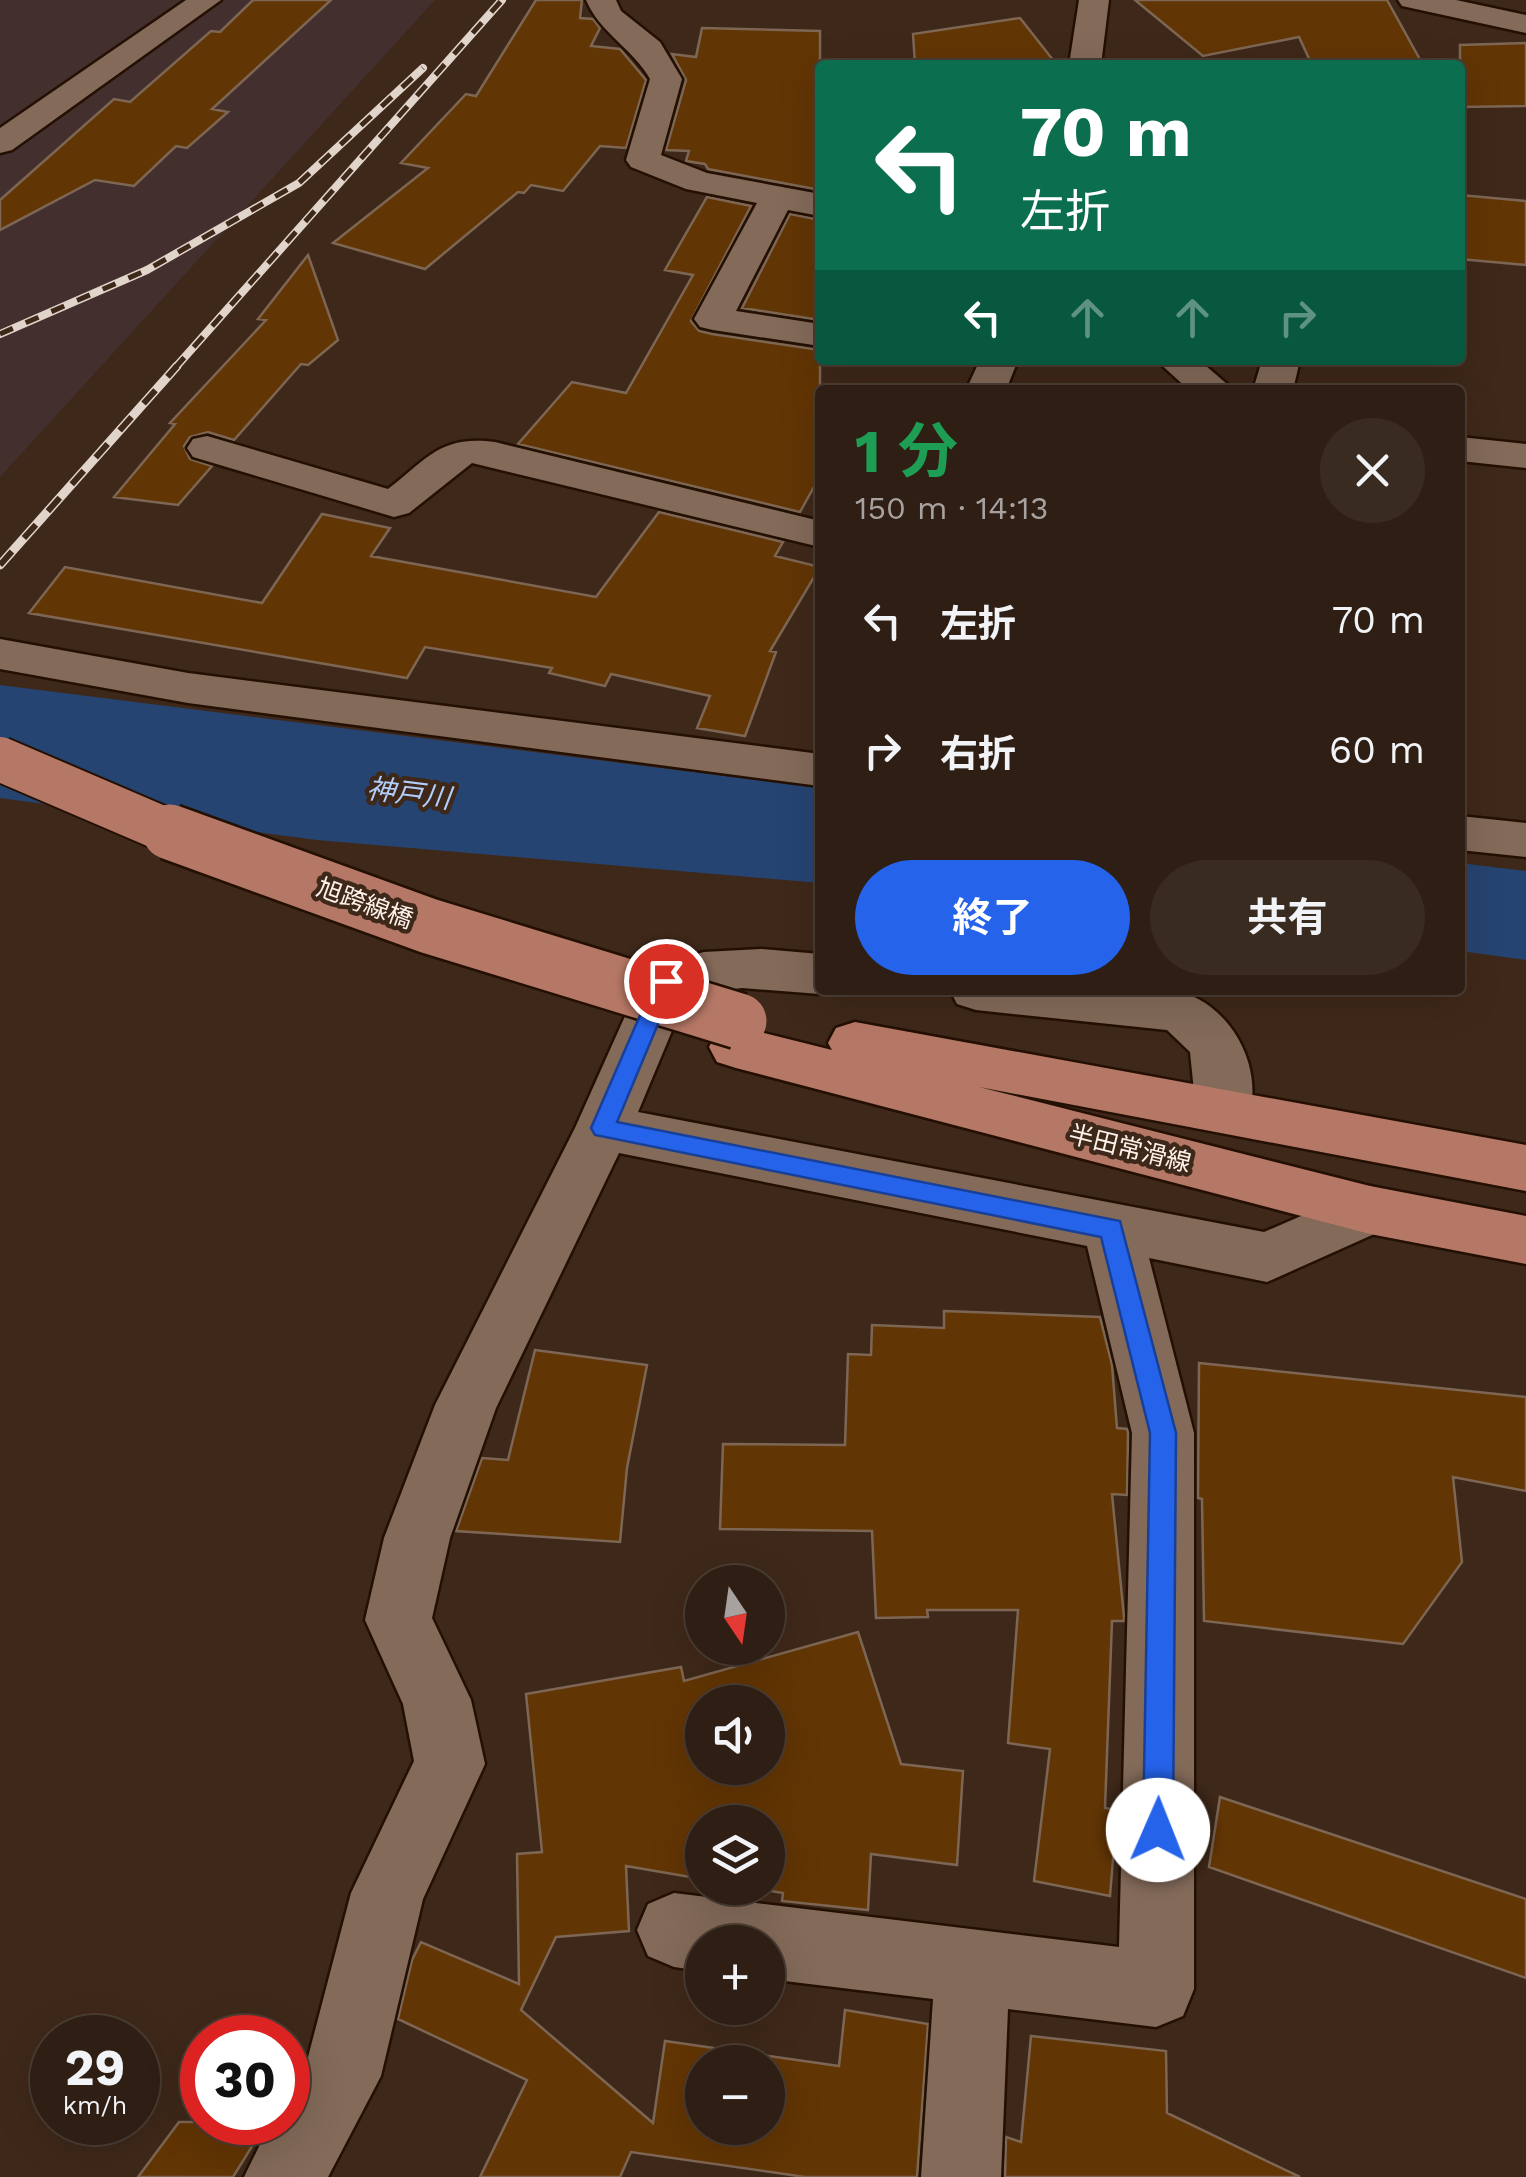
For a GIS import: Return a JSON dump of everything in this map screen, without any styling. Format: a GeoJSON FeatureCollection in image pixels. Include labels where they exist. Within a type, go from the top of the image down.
{"type":"FeatureCollection","features":[{"type":"Feature","properties":{"kind":"main road","name":"旭跨線橋"},"geometry":{"type":"LineString","coordinates":[[0,759],[187,838],[737,1034]]}},
{"type":"Feature","properties":{"kind":"main road","name":"旭跨線橋"},"geometry":{"type":"LineString","coordinates":[[0,785],[98,832],[414,947],[737,1034]]}},
{"type":"Feature","properties":{"kind":"main road","name":"半田常滑線"},"geometry":{"type":"LineString","coordinates":[[737,1034],[1224,1111],[1526,1168]]}},
{"type":"Feature","properties":{"kind":"main road","name":"半田常滑線"},"geometry":{"type":"LineString","coordinates":[[737,1034],[1370,1210],[1526,1240]]}},
{"type":"Feature","properties":{"kind":"street"},"geometry":{"type":"LineString","coordinates":[[0,143],[206,0]]}},
{"type":"Feature","properties":{"kind":"street"},"geometry":{"type":"LineString","coordinates":[[601,0],[608,16],[649,49],[666,80],[644,160],[698,182],[815,204]]}},
{"type":"Feature","properties":{"kind":"street"},"geometry":{"type":"LineString","coordinates":[[1085,60],[1094,0]]}},
{"type":"Feature","properties":{"kind":"street"},"geometry":{"type":"LineString","coordinates":[[1413,0],[1526,24]]}},
{"type":"Feature","properties":{"kind":"street"},"geometry":{"type":"LineString","coordinates":[[777,198],[713,319],[815,334]]}},
{"type":"Feature","properties":{"kind":"street"},"geometry":{"type":"LineString","coordinates":[[1182,365],[1208,385]]}},
{"type":"Feature","properties":{"kind":"street"},"geometry":{"type":"LineString","coordinates":[[206,448],[394,504],[464,450],[495,454],[815,533]]}},
{"type":"Feature","properties":{"kind":"street"},"geometry":{"type":"LineString","coordinates":[[1465,449],[1526,456]]}},
{"type":"Feature","properties":{"kind":"street"},"geometry":{"type":"LineString","coordinates":[[0,654],[188,688],[815,769]]}},
{"type":"Feature","properties":{"kind":"street"},"geometry":{"type":"LineString","coordinates":[[1465,834],[1526,840]]}},
{"type":"Feature","properties":{"kind":"street"},"geometry":{"type":"LineString","coordinates":[[284,2177],[342,2076],[388,1893],[450,1764],[436,1700],[398,1620],[417,1538],[466,1405],[603,1128],[666,981],[701,968],[745,966],[815,973]]}},
{"type":"Feature","properties":{"kind":"street"},"geometry":{"type":"LineString","coordinates":[[1024,995],[1178,1011],[1205,1024],[1216,1044],[1224,1111]]}},
{"type":"Feature","properties":{"kind":"street"},"geometry":{"type":"LineString","coordinates":[[603,1128],[1268,1257],[1370,1210]]}},
{"type":"Feature","properties":{"kind":"street"},"geometry":{"type":"LineString","coordinates":[[674,1930],[1156,1989],[1163,1433],[1112,1228]]}},
{"type":"Feature","properties":{"kind":"street"},"geometry":{"type":"LineString","coordinates":[[961,2177],[973,1967]]}},
{"type":"Feature","properties":{"kind":"shaded area"},"geometry":{"type":"Polygon","coordinates":[[[0,0],[435,0],[0,477],[0,0]]]}},
{"type":"Feature","properties":{"kind":"water","name":"神戸川"},"geometry":{"type":"Polygon","coordinates":[[[0,685],[815,787],[815,883],[317,840],[0,798],[0,685]]]}},
{"type":"Feature","properties":{"kind":"water"},"geometry":{"type":"Polygon","coordinates":[[[1465,864],[1526,871],[1526,960],[1465,952],[1465,864]]]}},
{"type":"Feature","properties":{"kind":"building"},"geometry":{"type":"Polygon","coordinates":[[[253,0],[331,0],[212,109],[228,112],[187,148],[176,146],[134,186],[95,180],[0,230],[0,200],[114,99],[130,102],[211,31],[220,32],[253,0]]]}},
{"type":"Feature","properties":{"kind":"building"},"geometry":{"type":"Polygon","coordinates":[[[536,0],[582,0],[580,18],[593,19],[600,28],[591,46],[620,49],[646,80],[626,148],[600,146],[563,191],[531,185],[524,193],[518,192],[425,269],[333,243],[428,168],[401,163],[466,94],[476,96],[536,0]]]}},
{"type":"Feature","properties":{"kind":"building"},"geometry":{"type":"Polygon","coordinates":[[[1135,0],[1387,0],[1420,60],[1310,60],[1299,37],[1203,56],[1135,0]]]}},
{"type":"Feature","properties":{"kind":"building"},"geometry":{"type":"Polygon","coordinates":[[[1020,18],[1053,60],[915,60],[913,34],[1020,18]]]}},
{"type":"Feature","properties":{"kind":"building"},"geometry":{"type":"Polygon","coordinates":[[[702,28],[820,31],[820,60],[815,60],[815,189],[708,169],[705,164],[686,161],[689,151],[666,150],[686,80],[672,54],[696,57],[702,28]]]}},
{"type":"Feature","properties":{"kind":"building"},"geometry":{"type":"Polygon","coordinates":[[[1526,43],[1526,106],[1465,107],[1465,60],[1460,60],[1460,45],[1526,43]]]}},
{"type":"Feature","properties":{"kind":"building"},"geometry":{"type":"Polygon","coordinates":[[[1465,195],[1526,201],[1526,265],[1465,259],[1465,195]]]}},
{"type":"Feature","properties":{"kind":"building"},"geometry":{"type":"Polygon","coordinates":[[[707,197],[751,206],[691,321],[699,331],[712,334],[815,349],[820,385],[815,385],[815,485],[800,512],[518,444],[572,382],[626,393],[693,275],[665,270],[707,197]]]}},
{"type":"Feature","properties":{"kind":"building"},"geometry":{"type":"Polygon","coordinates":[[[790,214],[815,219],[815,319],[742,308],[790,214]]]}},
{"type":"Feature","properties":{"kind":"building"},"geometry":{"type":"Polygon","coordinates":[[[308,255],[338,340],[308,365],[301,364],[234,440],[208,432],[190,437],[184,446],[190,459],[212,466],[178,505],[114,497],[175,424],[170,423],[266,320],[258,319],[308,255]]]}},
{"type":"Feature","properties":{"kind":"building"},"geometry":{"type":"Polygon","coordinates":[[[659,512],[783,542],[775,556],[815,566],[815,575],[770,651],[776,652],[745,736],[697,728],[710,696],[611,674],[605,686],[549,673],[552,668],[425,647],[407,678],[29,613],[65,567],[262,603],[322,514],[390,528],[371,556],[596,597],[659,512]]]}},
{"type":"Feature","properties":{"kind":"building"},"geometry":{"type":"Polygon","coordinates":[[[944,1311],[1100,1317],[1112,1365],[1117,1428],[1127,1429],[1128,1433],[1127,1495],[1112,1494],[1124,1621],[1112,1621],[1105,1808],[1117,1810],[1110,1896],[1034,1881],[1050,1749],[1008,1743],[1018,1610],[927,1610],[928,1617],[876,1618],[872,1531],[720,1529],[723,1444],[845,1445],[848,1354],[871,1355],[872,1325],[944,1328],[944,1311]]]}},
{"type":"Feature","properties":{"kind":"building"},"geometry":{"type":"Polygon","coordinates":[[[535,1350],[647,1365],[627,1468],[620,1542],[456,1531],[482,1458],[508,1460],[535,1350]]]}},
{"type":"Feature","properties":{"kind":"building"},"geometry":{"type":"Polygon","coordinates":[[[1199,1363],[1526,1397],[1526,1491],[1453,1477],[1462,1562],[1403,1644],[1204,1621],[1202,1499],[1198,1498],[1199,1363]]]}},
{"type":"Feature","properties":{"kind":"building"},"geometry":{"type":"Polygon","coordinates":[[[858,1632],[901,1764],[963,1771],[957,1865],[871,1854],[868,1910],[785,1901],[785,1805],[685,1805],[685,1876],[626,1866],[629,1931],[556,1937],[521,2010],[653,2123],[665,2041],[693,2045],[685,2045],[685,2145],[785,2145],[785,2058],[839,2066],[845,2010],[928,2024],[917,2177],[805,2177],[631,2152],[620,2177],[480,2177],[527,2080],[398,2019],[412,1960],[421,1942],[519,1984],[517,1854],[542,1852],[526,1694],[681,1667],[684,1681],[741,1665],[785,1665],[785,1653],[858,1632]]]}},
{"type":"Feature","properties":{"kind":"building"},"geometry":{"type":"Polygon","coordinates":[[[1220,1797],[1526,1899],[1526,1978],[1209,1867],[1220,1797]]]}},
{"type":"Feature","properties":{"kind":"building"},"geometry":{"type":"Polygon","coordinates":[[[1031,2036],[1166,2051],[1167,2113],[1300,2177],[1005,2177],[1006,2137],[1021,2142],[1031,2036]]]}},
{"type":"Feature","properties":{"kind":"building"},"geometry":{"type":"Polygon","coordinates":[[[179,2122],[180,2145],[253,2145],[233,2177],[138,2177],[179,2122]]]}},
{"type":"Feature","properties":{"kind":"railway"},"geometry":{"type":"LineString","coordinates":[[175,368],[502,0]]}},
{"type":"Feature","properties":{"kind":"railway"},"geometry":{"type":"LineString","coordinates":[[0,334],[147,270],[299,183],[423,68]]}},
{"type":"Feature","properties":{"kind":"railway"},"geometry":{"type":"LineString","coordinates":[[0,565],[177,366]]}},
{"type":"Feature","properties":{"kind":"route"},"geometry":{"type":"LineString","coordinates":[[666,981],[603,1128],[1112,1228],[1163,1433],[1158,1830]]}}]}
